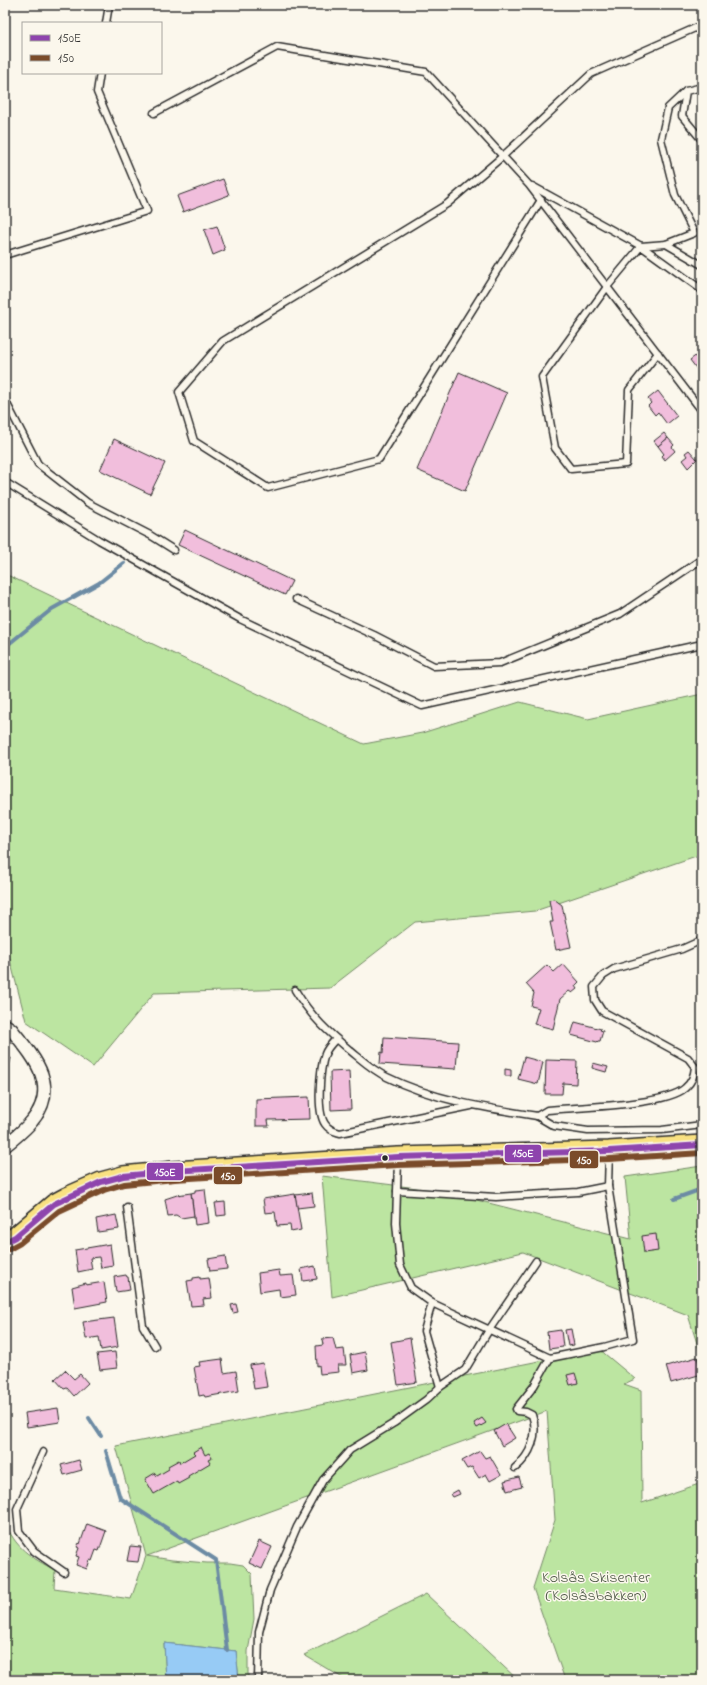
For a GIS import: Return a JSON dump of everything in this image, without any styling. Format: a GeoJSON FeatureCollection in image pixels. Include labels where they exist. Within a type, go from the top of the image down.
{"type":"FeatureCollection","features":[{"type":"Feature","properties":{"kind":"main road"},"geometry":{"type":"LineString","coordinates":[[8,1243],[40,1214],[67,1197],[101,1182],[123,1176],[174,1171],[398,1158],[609,1151],[702,1145]]}},
{"type":"Feature","properties":{"kind":"street"},"geometry":{"type":"LineString","coordinates":[[5,1025],[11,1029],[37,1062],[44,1079],[44,1091],[41,1106],[32,1120],[5,1146]]}},
{"type":"Feature","properties":{"kind":"lane"},"geometry":{"type":"LineString","coordinates":[[106,22],[109,5]]}},
{"type":"Feature","properties":{"kind":"lane"},"geometry":{"type":"LineString","coordinates":[[541,200],[379,459],[268,488],[194,441],[179,392],[223,342],[447,204],[503,156],[591,74],[702,25]]}},
{"type":"Feature","properties":{"kind":"lane"},"geometry":{"type":"LineString","coordinates":[[154,113],[277,47],[426,72],[529,185],[702,411]]}},
{"type":"Feature","properties":{"kind":"lane"},"geometry":{"type":"LineString","coordinates":[[5,255],[147,211],[97,92],[100,74]]}},
{"type":"Feature","properties":{"kind":"lane"},"geometry":{"type":"LineString","coordinates":[[658,353],[629,390],[626,464],[571,469],[555,448],[542,377],[607,287],[641,246],[666,244],[694,233],[675,195],[661,139],[668,108],[686,91],[702,87]]}},
{"type":"Feature","properties":{"kind":"lane"},"geometry":{"type":"LineString","coordinates":[[686,91],[682,116],[702,140]]}},
{"type":"Feature","properties":{"kind":"lane"},"geometry":{"type":"LineString","coordinates":[[529,185],[641,246],[702,290]]}},
{"type":"Feature","properties":{"kind":"lane"},"geometry":{"type":"LineString","coordinates":[[666,244],[702,265]]}},
{"type":"Feature","properties":{"kind":"lane"},"geometry":{"type":"LineString","coordinates":[[5,400],[38,464],[88,503],[150,535],[174,550]]}},
{"type":"Feature","properties":{"kind":"lane"},"geometry":{"type":"LineString","coordinates":[[5,482],[99,540],[240,619],[422,706],[702,644]]}},
{"type":"Feature","properties":{"kind":"lane"},"geometry":{"type":"LineString","coordinates":[[296,599],[374,635],[434,666],[500,663],[620,614],[702,559]]}},
{"type":"Feature","properties":{"kind":"lane"},"geometry":{"type":"LineString","coordinates":[[537,1116],[547,1110],[634,1103],[671,1095],[685,1089],[694,1078],[695,1067],[688,1058],[602,1011],[595,1000],[594,987],[603,976],[614,969],[682,949],[702,940]]}},
{"type":"Feature","properties":{"kind":"lane"},"geometry":{"type":"LineString","coordinates":[[295,990],[311,1014],[336,1039],[367,1065],[385,1076],[426,1092],[473,1105],[537,1116],[554,1126],[588,1131],[662,1130],[702,1125]]}},
{"type":"Feature","properties":{"kind":"lane"},"geometry":{"type":"LineString","coordinates":[[336,1039],[325,1052],[321,1070],[320,1112],[324,1124],[330,1130],[340,1133],[473,1105]]}},
{"type":"Feature","properties":{"kind":"lane"},"geometry":{"type":"LineString","coordinates":[[398,1158],[396,1224],[400,1265],[411,1288],[432,1303],[550,1358],[604,1347],[633,1339],[608,1186],[609,1151]]}},
{"type":"Feature","properties":{"kind":"lane"},"geometry":{"type":"LineString","coordinates":[[397,1191],[496,1197],[578,1192],[608,1186]]}},
{"type":"Feature","properties":{"kind":"lane"},"geometry":{"type":"LineString","coordinates":[[127,1207],[143,1326],[155,1346]]}},
{"type":"Feature","properties":{"kind":"lane"},"geometry":{"type":"LineString","coordinates":[[258,1680],[259,1632],[270,1590],[297,1527],[323,1480],[350,1450],[394,1423],[426,1400],[440,1387],[465,1370],[489,1330],[536,1261]]}},
{"type":"Feature","properties":{"kind":"lane"},"geometry":{"type":"LineString","coordinates":[[432,1303],[424,1331],[440,1387]]}},
{"type":"Feature","properties":{"kind":"lane"},"geometry":{"type":"LineString","coordinates":[[515,1468],[521,1464],[529,1451],[535,1431],[535,1424],[532,1415],[516,1409],[534,1386],[550,1358]]}},
{"type":"Feature","properties":{"kind":"lane"},"geometry":{"type":"LineString","coordinates":[[43,1452],[17,1509],[19,1531],[34,1551],[64,1572]]}},
{"type":"Feature","properties":{"kind":"green space"},"geometry":{"type":"Polygon","coordinates":[[[5,574],[364,744],[422,733],[520,702],[588,719],[702,694],[702,854],[535,911],[415,922],[330,988],[154,993],[93,1067],[26,1021],[8,952],[5,951],[5,574]]]}},
{"type":"Feature","properties":{"kind":"green space"},"geometry":{"type":"Polygon","coordinates":[[[702,1166],[702,1359],[688,1315],[523,1252],[332,1297],[322,1176],[441,1191],[631,1239],[625,1177],[702,1166]]]}},
{"type":"Feature","properties":{"kind":"green space","name":"Kolsås Skisenter (Kolsåsbakken)"},"geometry":{"type":"Polygon","coordinates":[[[599,1349],[635,1379],[624,1384],[641,1390],[642,1503],[702,1483],[702,1680],[565,1680],[533,1588],[555,1520],[547,1411],[147,1556],[172,1560],[243,1565],[252,1574],[254,1619],[248,1651],[248,1680],[239,1680],[236,1651],[164,1643],[166,1680],[5,1680],[5,1521],[13,1538],[25,1551],[55,1570],[54,1588],[131,1599],[146,1556],[116,1446],[599,1349]]]}},
{"type":"Feature","properties":{"kind":"green space"},"geometry":{"type":"Polygon","coordinates":[[[426,1594],[518,1680],[346,1680],[304,1655],[426,1594]]]}},
{"type":"Feature","properties":{"kind":"water"},"geometry":{"type":"Polygon","coordinates":[[[164,1643],[236,1651],[239,1680],[166,1680],[164,1643]]]}},
{"type":"Feature","properties":{"kind":"building"},"geometry":{"type":"Polygon","coordinates":[[[223,179],[229,195],[183,212],[177,196],[223,179]]]}},
{"type":"Feature","properties":{"kind":"building"},"geometry":{"type":"Polygon","coordinates":[[[217,226],[225,250],[213,255],[204,230],[217,226]]]}},
{"type":"Feature","properties":{"kind":"building"},"geometry":{"type":"Polygon","coordinates":[[[702,351],[702,376],[690,360],[702,351]]]}},
{"type":"Feature","properties":{"kind":"building"},"geometry":{"type":"Polygon","coordinates":[[[459,372],[507,393],[465,491],[417,470],[459,372]]]}},
{"type":"Feature","properties":{"kind":"building"},"geometry":{"type":"Polygon","coordinates":[[[658,391],[677,416],[667,424],[658,412],[655,415],[648,406],[651,403],[648,399],[658,391]]]}},
{"type":"Feature","properties":{"kind":"building"},"geometry":{"type":"Polygon","coordinates":[[[664,433],[668,438],[658,446],[654,441],[664,433]]]}},
{"type":"Feature","properties":{"kind":"building"},"geometry":{"type":"Polygon","coordinates":[[[668,438],[674,445],[672,447],[675,451],[665,460],[662,456],[664,454],[658,446],[668,438]]]}},
{"type":"Feature","properties":{"kind":"building"},"geometry":{"type":"Polygon","coordinates":[[[114,439],[165,463],[150,494],[100,470],[114,439]]]}},
{"type":"Feature","properties":{"kind":"building"},"geometry":{"type":"Polygon","coordinates":[[[689,450],[697,459],[688,468],[682,460],[687,456],[685,453],[689,450]]]}},
{"type":"Feature","properties":{"kind":"building"},"geometry":{"type":"Polygon","coordinates":[[[185,530],[292,581],[285,595],[178,545],[185,530]]]}},
{"type":"Feature","properties":{"kind":"building"},"geometry":{"type":"Polygon","coordinates":[[[554,899],[562,905],[571,947],[556,950],[550,922],[553,922],[549,900],[554,899]]]}},
{"type":"Feature","properties":{"kind":"building"},"geometry":{"type":"Polygon","coordinates":[[[563,964],[579,982],[575,986],[577,989],[572,993],[569,991],[560,999],[553,1029],[534,1024],[539,1008],[531,1006],[534,993],[526,984],[547,965],[554,972],[563,964]]]}},
{"type":"Feature","properties":{"kind":"building"},"geometry":{"type":"Polygon","coordinates":[[[575,1022],[601,1029],[600,1030],[603,1031],[600,1041],[597,1042],[571,1035],[575,1022]]]}},
{"type":"Feature","properties":{"kind":"building"},"geometry":{"type":"Polygon","coordinates":[[[384,1037],[458,1042],[456,1069],[380,1064],[381,1052],[383,1053],[384,1037]]]}},
{"type":"Feature","properties":{"kind":"building"},"geometry":{"type":"Polygon","coordinates":[[[5,1057],[11,1058],[5,1083],[5,1057]]]}},
{"type":"Feature","properties":{"kind":"building"},"geometry":{"type":"Polygon","coordinates":[[[524,1057],[543,1062],[538,1084],[518,1079],[524,1057]]]}},
{"type":"Feature","properties":{"kind":"building"},"geometry":{"type":"Polygon","coordinates":[[[546,1060],[577,1061],[576,1084],[563,1083],[562,1094],[545,1094],[546,1060]]]}},
{"type":"Feature","properties":{"kind":"building"},"geometry":{"type":"Polygon","coordinates":[[[593,1063],[608,1067],[606,1072],[592,1068],[593,1063]]]}},
{"type":"Feature","properties":{"kind":"building"},"geometry":{"type":"Polygon","coordinates":[[[505,1069],[511,1070],[511,1076],[505,1076],[505,1069]]]}},
{"type":"Feature","properties":{"kind":"building"},"geometry":{"type":"Polygon","coordinates":[[[349,1071],[351,1109],[331,1110],[330,1072],[349,1071]]]}},
{"type":"Feature","properties":{"kind":"building"},"geometry":{"type":"Polygon","coordinates":[[[309,1097],[310,1119],[268,1120],[269,1126],[256,1126],[256,1099],[309,1097]]]}},
{"type":"Feature","properties":{"kind":"building"},"geometry":{"type":"Polygon","coordinates":[[[205,1189],[209,1223],[195,1225],[191,1193],[195,1192],[195,1190],[205,1189]]]}},
{"type":"Feature","properties":{"kind":"building"},"geometry":{"type":"Polygon","coordinates":[[[191,1193],[194,1216],[181,1218],[176,1215],[168,1216],[165,1199],[191,1193]]]}},
{"type":"Feature","properties":{"kind":"building"},"geometry":{"type":"Polygon","coordinates":[[[312,1193],[314,1206],[297,1208],[295,1195],[312,1193]]]}},
{"type":"Feature","properties":{"kind":"building"},"geometry":{"type":"Polygon","coordinates":[[[295,1194],[301,1230],[291,1232],[290,1225],[277,1226],[275,1212],[265,1213],[263,1199],[295,1194]]]}},
{"type":"Feature","properties":{"kind":"building"},"geometry":{"type":"Polygon","coordinates":[[[225,1202],[226,1215],[217,1216],[215,1203],[225,1202]]]}},
{"type":"Feature","properties":{"kind":"building"},"geometry":{"type":"Polygon","coordinates":[[[116,1215],[119,1229],[98,1232],[96,1219],[116,1215]]]}},
{"type":"Feature","properties":{"kind":"building"},"geometry":{"type":"Polygon","coordinates":[[[656,1234],[658,1251],[644,1253],[642,1236],[656,1234]]]}},
{"type":"Feature","properties":{"kind":"building"},"geometry":{"type":"Polygon","coordinates":[[[110,1244],[113,1266],[101,1268],[99,1257],[90,1258],[92,1269],[78,1272],[75,1250],[110,1244]]]}},
{"type":"Feature","properties":{"kind":"building"},"geometry":{"type":"Polygon","coordinates":[[[225,1256],[227,1269],[210,1271],[208,1259],[225,1256]]]}},
{"type":"Feature","properties":{"kind":"building"},"geometry":{"type":"Polygon","coordinates":[[[315,1266],[317,1279],[303,1281],[301,1269],[315,1266]]]}},
{"type":"Feature","properties":{"kind":"building"},"geometry":{"type":"Polygon","coordinates":[[[279,1270],[280,1276],[293,1275],[296,1295],[280,1297],[279,1289],[260,1292],[258,1273],[279,1270]]]}},
{"type":"Feature","properties":{"kind":"building"},"geometry":{"type":"Polygon","coordinates":[[[126,1275],[128,1277],[130,1290],[116,1292],[114,1277],[126,1275]]]}},
{"type":"Feature","properties":{"kind":"building"},"geometry":{"type":"Polygon","coordinates":[[[200,1277],[200,1279],[209,1278],[212,1298],[203,1299],[204,1305],[191,1306],[187,1281],[200,1277]]]}},
{"type":"Feature","properties":{"kind":"building"},"geometry":{"type":"Polygon","coordinates":[[[104,1282],[107,1302],[75,1308],[72,1287],[86,1283],[86,1285],[104,1282]]]}},
{"type":"Feature","properties":{"kind":"building"},"geometry":{"type":"Polygon","coordinates":[[[236,1304],[238,1312],[233,1313],[231,1305],[236,1304]]]}},
{"type":"Feature","properties":{"kind":"building"},"geometry":{"type":"Polygon","coordinates":[[[114,1318],[118,1347],[101,1350],[99,1337],[86,1339],[83,1322],[114,1318]]]}},
{"type":"Feature","properties":{"kind":"building"},"geometry":{"type":"Polygon","coordinates":[[[571,1329],[574,1345],[568,1346],[565,1330],[571,1329]]]}},
{"type":"Feature","properties":{"kind":"building"},"geometry":{"type":"Polygon","coordinates":[[[561,1330],[563,1347],[549,1349],[547,1332],[561,1330]]]}},
{"type":"Feature","properties":{"kind":"building"},"geometry":{"type":"Polygon","coordinates":[[[333,1338],[336,1350],[344,1349],[346,1365],[338,1365],[339,1372],[320,1374],[319,1365],[317,1366],[316,1346],[323,1345],[322,1339],[333,1338]]]}},
{"type":"Feature","properties":{"kind":"building"},"geometry":{"type":"Polygon","coordinates":[[[410,1338],[417,1382],[398,1385],[391,1342],[410,1338]]]}},
{"type":"Feature","properties":{"kind":"building"},"geometry":{"type":"Polygon","coordinates":[[[115,1352],[117,1368],[100,1370],[97,1354],[115,1352]]]}},
{"type":"Feature","properties":{"kind":"building"},"geometry":{"type":"Polygon","coordinates":[[[365,1352],[368,1370],[353,1373],[350,1355],[365,1352]]]}},
{"type":"Feature","properties":{"kind":"building"},"geometry":{"type":"Polygon","coordinates":[[[697,1357],[702,1374],[671,1383],[666,1366],[697,1357]]]}},
{"type":"Feature","properties":{"kind":"building"},"geometry":{"type":"Polygon","coordinates":[[[222,1359],[224,1373],[236,1371],[239,1391],[205,1397],[204,1395],[199,1396],[194,1367],[200,1366],[199,1362],[222,1359]]]}},
{"type":"Feature","properties":{"kind":"building"},"geometry":{"type":"Polygon","coordinates":[[[263,1363],[267,1387],[254,1389],[250,1365],[263,1363]]]}},
{"type":"Feature","properties":{"kind":"building"},"geometry":{"type":"Polygon","coordinates":[[[65,1370],[74,1379],[80,1374],[88,1383],[74,1396],[67,1388],[64,1389],[55,1379],[65,1370]]]}},
{"type":"Feature","properties":{"kind":"building"},"geometry":{"type":"Polygon","coordinates":[[[575,1373],[578,1383],[570,1385],[567,1375],[575,1373]]]}},
{"type":"Feature","properties":{"kind":"building"},"geometry":{"type":"Polygon","coordinates":[[[58,1408],[60,1422],[27,1427],[25,1413],[58,1408]]]}},
{"type":"Feature","properties":{"kind":"building"},"geometry":{"type":"Polygon","coordinates":[[[482,1418],[486,1423],[477,1428],[474,1423],[482,1418]]]}},
{"type":"Feature","properties":{"kind":"building"},"geometry":{"type":"Polygon","coordinates":[[[506,1424],[515,1438],[502,1446],[494,1431],[506,1424]]]}},
{"type":"Feature","properties":{"kind":"building"},"geometry":{"type":"Polygon","coordinates":[[[201,1447],[205,1455],[209,1453],[212,1458],[208,1460],[210,1463],[188,1476],[189,1478],[178,1484],[177,1481],[154,1494],[145,1479],[155,1473],[157,1476],[169,1469],[168,1466],[179,1460],[180,1463],[195,1454],[193,1452],[201,1447]]]}},
{"type":"Feature","properties":{"kind":"building"},"geometry":{"type":"Polygon","coordinates":[[[480,1451],[485,1458],[490,1456],[501,1475],[490,1481],[486,1474],[479,1478],[472,1467],[467,1469],[462,1461],[480,1451]]]}},
{"type":"Feature","properties":{"kind":"building"},"geometry":{"type":"Polygon","coordinates":[[[79,1460],[82,1470],[64,1475],[61,1465],[79,1460]]]}},
{"type":"Feature","properties":{"kind":"building"},"geometry":{"type":"Polygon","coordinates":[[[519,1477],[522,1487],[507,1491],[504,1481],[519,1477]]]}},
{"type":"Feature","properties":{"kind":"building"},"geometry":{"type":"Polygon","coordinates":[[[458,1490],[460,1494],[453,1497],[451,1494],[458,1490]]]}},
{"type":"Feature","properties":{"kind":"building"},"geometry":{"type":"Polygon","coordinates":[[[87,1524],[106,1531],[99,1551],[96,1550],[87,1569],[76,1565],[79,1557],[76,1556],[79,1548],[77,1547],[79,1543],[80,1544],[87,1524]]]}},
{"type":"Feature","properties":{"kind":"building"},"geometry":{"type":"Polygon","coordinates":[[[259,1541],[272,1547],[262,1569],[249,1563],[259,1541]]]}},
{"type":"Feature","properties":{"kind":"building"},"geometry":{"type":"Polygon","coordinates":[[[130,1546],[141,1547],[138,1562],[127,1561],[130,1546]]]}},
{"type":"Feature","properties":{"kind":"waterway"},"geometry":{"type":"LineString","coordinates":[[5,647],[52,609],[99,583],[124,563]]}},
{"type":"Feature","properties":{"kind":"waterway"},"geometry":{"type":"LineString","coordinates":[[674,1199],[702,1189]]}},
{"type":"Feature","properties":{"kind":"waterway"},"geometry":{"type":"LineString","coordinates":[[89,1418],[101,1436]]}},
{"type":"Feature","properties":{"kind":"waterway"},"geometry":{"type":"LineString","coordinates":[[106,1451],[120,1498],[216,1560],[227,1650]]}},
{"type":"Feature","properties":{"kind":"transit line","name":"150E"},"geometry":{"type":"LineString","coordinates":[[5,1242],[15,1237],[54,1204],[101,1182],[123,1176],[174,1171],[398,1157],[609,1151],[702,1145]]}},
{"type":"Feature","properties":{"kind":"transit line","name":"150"},"geometry":{"type":"LineString","coordinates":[[9,1249],[20,1243],[59,1211],[104,1190],[124,1184],[175,1179],[398,1165],[609,1159],[702,1153]]}}]}
